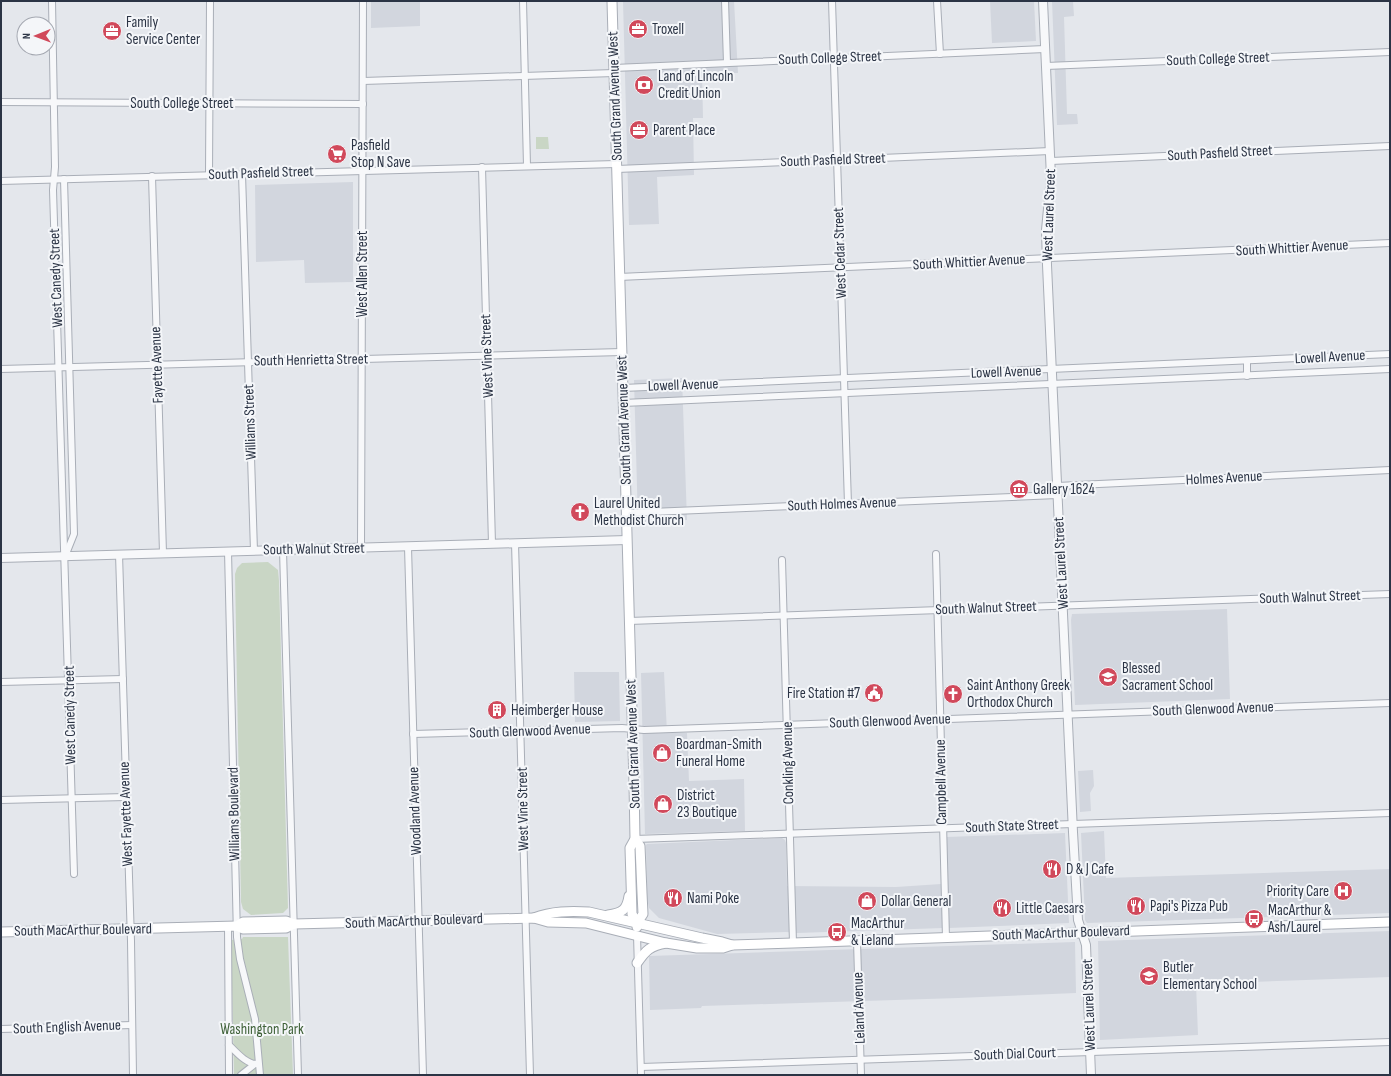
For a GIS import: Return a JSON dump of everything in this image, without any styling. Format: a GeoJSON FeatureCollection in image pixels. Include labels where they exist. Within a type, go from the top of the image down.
{"type":"FeatureCollection","features":[{"type":"Feature","properties":{"kind":"main road","name":"South Grand Avenue West"},"geometry":{"type":"LineString","coordinates":[[612,1],[635,839],[630,848],[632,914],[637,923],[637,935]]}},
{"type":"Feature","properties":{"kind":"main road","name":"South Grand Avenue West"},"geometry":{"type":"LineString","coordinates":[[635,839],[640,846],[643,914],[637,923]]}},
{"type":"Feature","properties":{"kind":"main road"},"geometry":{"type":"LineString","coordinates":[[606,916],[617,914],[624,910],[628,903],[631,885]]}},
{"type":"Feature","properties":{"kind":"main road","name":"South MacArthur Boulevard"},"geometry":{"type":"LineString","coordinates":[[1,932],[232,926],[243,922],[286,921],[294,924],[530,918],[548,913],[589,912],[732,945]]}},
{"type":"Feature","properties":{"kind":"main road","name":"South MacArthur Boulevard"},"geometry":{"type":"LineString","coordinates":[[530,918],[548,922],[586,923],[666,943],[708,949],[723,948],[732,945],[1390,922]]}},
{"type":"Feature","properties":{"kind":"main road"},"geometry":{"type":"LineString","coordinates":[[638,963],[643,954],[651,947],[666,943]]}},
{"type":"Feature","properties":{"kind":"street","name":"West Canedy Street"},"geometry":{"type":"LineString","coordinates":[[52,1],[55,167],[53,180],[74,874]]}},
{"type":"Feature","properties":{"kind":"street"},"geometry":{"type":"LineString","coordinates":[[209,175],[210,1]]}},
{"type":"Feature","properties":{"kind":"street","name":"West Allen Street"},"geometry":{"type":"LineString","coordinates":[[361,548],[363,1]]}},
{"type":"Feature","properties":{"kind":"street"},"geometry":{"type":"LineString","coordinates":[[523,1],[527,166]]}},
{"type":"Feature","properties":{"kind":"street"},"geometry":{"type":"LineString","coordinates":[[725,1],[727,63]]}},
{"type":"Feature","properties":{"kind":"street","name":"West Cedar Street"},"geometry":{"type":"LineString","coordinates":[[832,1],[848,504]]}},
{"type":"Feature","properties":{"kind":"street"},"geometry":{"type":"LineString","coordinates":[[937,1],[940,54]]}},
{"type":"Feature","properties":{"kind":"street","name":"West Laurel Street"},"geometry":{"type":"LineString","coordinates":[[1043,1],[1051,161],[1051,187],[1046,230],[1052,384],[1078,920],[1086,945],[1091,1075]]}},
{"type":"Feature","properties":{"kind":"street","name":"South College Street"},"geometry":{"type":"LineString","coordinates":[[363,81],[524,76],[727,63],[1046,49]]}},
{"type":"Feature","properties":{"kind":"street","name":"South College Street"},"geometry":{"type":"LineString","coordinates":[[1046,66],[1390,52]]}},
{"type":"Feature","properties":{"kind":"street","name":"South College Street"},"geometry":{"type":"LineString","coordinates":[[1,102],[363,104]]}},
{"type":"Feature","properties":{"kind":"street","name":"South Pasfield Street"},"geometry":{"type":"LineString","coordinates":[[1051,161],[1390,146]]}},
{"type":"Feature","properties":{"kind":"street","name":"South Pasfield Street"},"geometry":{"type":"LineString","coordinates":[[1,181],[482,167],[616,166],[837,160],[1050,151]]}},
{"type":"Feature","properties":{"kind":"street","name":"West Vine Street"},"geometry":{"type":"LineString","coordinates":[[482,167],[492,544]]}},
{"type":"Feature","properties":{"kind":"street","name":"Williams Street"},"geometry":{"type":"LineString","coordinates":[[242,174],[254,550]]}},
{"type":"Feature","properties":{"kind":"street","name":"Fayette Avenue"},"geometry":{"type":"LineString","coordinates":[[152,176],[163,553]]}},
{"type":"Feature","properties":{"kind":"street","name":"West Canedy Street"},"geometry":{"type":"LineString","coordinates":[[64,179],[74,534],[65,555]]}},
{"type":"Feature","properties":{"kind":"street","name":"South Whittier Avenue"},"geometry":{"type":"LineString","coordinates":[[620,277],[1390,243]]}},
{"type":"Feature","properties":{"kind":"street","name":"South Henrietta Street"},"geometry":{"type":"LineString","coordinates":[[1,369],[622,352]]}},
{"type":"Feature","properties":{"kind":"street","name":"Lowell Avenue"},"geometry":{"type":"LineString","coordinates":[[623,388],[1390,354]]}},
{"type":"Feature","properties":{"kind":"street"},"geometry":{"type":"LineString","coordinates":[[1246,361],[1247,376]]}},
{"type":"Feature","properties":{"kind":"street","name":"Lowell Avenue"},"geometry":{"type":"LineString","coordinates":[[623,403],[1390,369]]}},
{"type":"Feature","properties":{"kind":"street","name":"Holmes Avenue"},"geometry":{"type":"LineString","coordinates":[[1057,486],[1390,470]]}},
{"type":"Feature","properties":{"kind":"street","name":"South Holmes Avenue"},"geometry":{"type":"LineString","coordinates":[[627,513],[1058,495]]}},
{"type":"Feature","properties":{"kind":"street","name":"South Walnut Street"},"geometry":{"type":"LineString","coordinates":[[1,558],[627,540]]}},
{"type":"Feature","properties":{"kind":"street","name":"West Vine Street"},"geometry":{"type":"LineString","coordinates":[[515,543],[521,731],[530,918],[530,1075]]}},
{"type":"Feature","properties":{"kind":"street","name":"Woodland Avenue"},"geometry":{"type":"LineString","coordinates":[[408,547],[422,1075]]}},
{"type":"Feature","properties":{"kind":"street"},"geometry":{"type":"LineString","coordinates":[[283,550],[298,1075]]}},
{"type":"Feature","properties":{"kind":"street","name":"Williams Boulevard"},"geometry":{"type":"LineString","coordinates":[[228,551],[232,926],[229,1075]]}},
{"type":"Feature","properties":{"kind":"street","name":"West Fayette Avenue"},"geometry":{"type":"LineString","coordinates":[[120,554],[133,1075]]}},
{"type":"Feature","properties":{"kind":"street","name":"Campbell Avenue"},"geometry":{"type":"LineString","coordinates":[[936,554],[946,938]]}},
{"type":"Feature","properties":{"kind":"street","name":"Conkling Avenue"},"geometry":{"type":"LineString","coordinates":[[782,560],[793,943]]}},
{"type":"Feature","properties":{"kind":"street","name":"South Walnut Street"},"geometry":{"type":"LineString","coordinates":[[630,621],[1390,594]]}},
{"type":"Feature","properties":{"kind":"street"},"geometry":{"type":"LineString","coordinates":[[1,682],[123,679]]}},
{"type":"Feature","properties":{"kind":"street","name":"South Glenwood Avenue"},"geometry":{"type":"LineString","coordinates":[[413,734],[620,728],[632,729],[1390,704]]}},
{"type":"Feature","properties":{"kind":"street"},"geometry":{"type":"LineString","coordinates":[[1,800],[126,797]]}},
{"type":"Feature","properties":{"kind":"street","name":"South State Street"},"geometry":{"type":"LineString","coordinates":[[635,839],[1390,813]]}},
{"type":"Feature","properties":{"kind":"street","name":"Williams Boulevard"},"geometry":{"type":"LineString","coordinates":[[232,926],[255,1019],[257,1064],[260,1075]]}},
{"type":"Feature","properties":{"kind":"street","name":"South Grand Avenue West"},"geometry":{"type":"LineString","coordinates":[[637,935],[641,1075]]}},
{"type":"Feature","properties":{"kind":"street","name":"Leland Avenue"},"geometry":{"type":"LineString","coordinates":[[857,941],[860,1075]]}},
{"type":"Feature","properties":{"kind":"street","name":"South English Avenue"},"geometry":{"type":"LineString","coordinates":[[1,1029],[132,1025]]}},
{"type":"Feature","properties":{"kind":"street","name":"South Dial Court"},"geometry":{"type":"LineString","coordinates":[[640,1067],[1390,1042]]}},
{"type":"Feature","properties":{"kind":"street"},"geometry":{"type":"LineString","coordinates":[[229,1045],[240,1057],[257,1064]]}},
{"type":"Feature","properties":{"kind":"street"},"geometry":{"type":"LineString","coordinates":[[241,1075],[257,1064]]}},
{"type":"Feature","properties":{"kind":"shaded area"},"geometry":{"type":"Polygon","coordinates":[[[371,1],[420,1],[420,26],[371,28],[371,1]]]}},
{"type":"Feature","properties":{"kind":"shaded area"},"geometry":{"type":"Polygon","coordinates":[[[623,1],[734,1],[738,73],[702,73],[703,118],[693,118],[694,175],[657,177],[659,224],[629,225],[623,1]]]}},
{"type":"Feature","properties":{"kind":"shaded area"},"geometry":{"type":"Polygon","coordinates":[[[990,1],[1034,1],[1036,41],[992,43],[990,1]]]}},
{"type":"Feature","properties":{"kind":"shaded area"},"geometry":{"type":"Polygon","coordinates":[[[1052,1],[1073,1],[1074,16],[1064,17],[1067,114],[1077,114],[1078,124],[1057,125],[1052,1]]]}},
{"type":"Feature","properties":{"kind":"shaded area"},"geometry":{"type":"Polygon","coordinates":[[[353,182],[353,282],[305,283],[304,260],[256,262],[255,185],[353,182]]]}},
{"type":"Feature","properties":{"kind":"shaded area"},"geometry":{"type":"Polygon","coordinates":[[[682,378],[687,520],[638,522],[634,380],[682,378]]]}},
{"type":"Feature","properties":{"kind":"shaded area"},"geometry":{"type":"Polygon","coordinates":[[[1227,609],[1230,699],[1075,705],[1072,614],[1227,609]]]}},
{"type":"Feature","properties":{"kind":"shaded area"},"geometry":{"type":"Polygon","coordinates":[[[574,672],[619,672],[620,721],[575,722],[574,672]]]}},
{"type":"Feature","properties":{"kind":"shaded area"},"geometry":{"type":"Polygon","coordinates":[[[664,672],[667,733],[687,733],[689,781],[744,779],[745,831],[645,834],[641,673],[664,672]]]}},
{"type":"Feature","properties":{"kind":"shaded area"},"geometry":{"type":"Polygon","coordinates":[[[1093,770],[1094,786],[1090,793],[1091,811],[1080,812],[1078,771],[1093,770]]]}},
{"type":"Feature","properties":{"kind":"shaded area"},"geometry":{"type":"Polygon","coordinates":[[[1104,831],[1106,878],[1390,869],[1390,913],[1087,923],[1085,920],[1081,833],[1104,831]]]}},
{"type":"Feature","properties":{"kind":"shaded area"},"geometry":{"type":"Polygon","coordinates":[[[1065,833],[1069,923],[948,927],[946,837],[1065,833]]]}},
{"type":"Feature","properties":{"kind":"shaded area"},"geometry":{"type":"Polygon","coordinates":[[[782,838],[786,843],[787,886],[896,887],[941,884],[943,928],[717,934],[659,918],[649,908],[647,898],[647,844],[782,838]]]}},
{"type":"Feature","properties":{"kind":"shaded area"},"geometry":{"type":"Polygon","coordinates":[[[1390,931],[1390,977],[1196,984],[1198,1035],[1100,1040],[1098,941],[1390,931]]]}},
{"type":"Feature","properties":{"kind":"shaded area"},"geometry":{"type":"Polygon","coordinates":[[[1075,942],[1076,993],[702,1006],[701,1008],[650,1010],[649,956],[1075,942]]]}},
{"type":"Feature","properties":{"kind":"green space"},"geometry":{"type":"Polygon","coordinates":[[[536,137],[548,137],[549,149],[536,149],[536,137]]]}},
{"type":"Feature","properties":{"kind":"green space"},"geometry":{"type":"Polygon","coordinates":[[[268,562],[278,570],[279,581],[288,908],[283,913],[251,915],[243,909],[241,902],[235,574],[237,568],[242,563],[268,562]]]}},
{"type":"Feature","properties":{"kind":"green space","name":"Washington Park"},"geometry":{"type":"Polygon","coordinates":[[[243,937],[288,937],[293,1075],[234,1075],[231,940],[242,939],[243,937]]]}},
{"type":"Feature","properties":{"kind":"place","name":"Troxell"},"geometry":{"type":"Point","coordinates":[638,29]}},
{"type":"Feature","properties":{"kind":"place","name":"Family Service Center"},"geometry":{"type":"Point","coordinates":[112,31]}},
{"type":"Feature","properties":{"kind":"place","name":"Land of Lincoln Credit Union"},"geometry":{"type":"Point","coordinates":[644,85]}},
{"type":"Feature","properties":{"kind":"place","name":"Parent Place"},"geometry":{"type":"Point","coordinates":[639,130]}},
{"type":"Feature","properties":{"kind":"place","name":"Pasfield Stop N Save"},"geometry":{"type":"Point","coordinates":[337,154]}},
{"type":"Feature","properties":{"kind":"place","name":"Gallery 1624"},"geometry":{"type":"Point","coordinates":[1019,489]}},
{"type":"Feature","properties":{"kind":"place","name":"Laurel United Methodist Church"},"geometry":{"type":"Point","coordinates":[580,512]}},
{"type":"Feature","properties":{"kind":"place","name":"Blessed Sacrament School"},"geometry":{"type":"Point","coordinates":[1108,677]}},
{"type":"Feature","properties":{"kind":"place","name":"Fire Station #7"},"geometry":{"type":"Point","coordinates":[874,693]}},
{"type":"Feature","properties":{"kind":"place","name":"Saint Anthony Greek Orthodox Church"},"geometry":{"type":"Point","coordinates":[953,694]}},
{"type":"Feature","properties":{"kind":"place","name":"Heimberger House"},"geometry":{"type":"Point","coordinates":[497,710]}},
{"type":"Feature","properties":{"kind":"place","name":"Boardman-Smith Funeral Home"},"geometry":{"type":"Point","coordinates":[662,753]}},
{"type":"Feature","properties":{"kind":"place","name":"District 23 Boutique"},"geometry":{"type":"Point","coordinates":[663,804]}},
{"type":"Feature","properties":{"kind":"place","name":"D & J Cafe"},"geometry":{"type":"Point","coordinates":[1052,869]}},
{"type":"Feature","properties":{"kind":"place","name":"Priority Care"},"geometry":{"type":"Point","coordinates":[1343,891]}},
{"type":"Feature","properties":{"kind":"place","name":"Nami Poke"},"geometry":{"type":"Point","coordinates":[673,898]}},
{"type":"Feature","properties":{"kind":"place","name":"Dollar General"},"geometry":{"type":"Point","coordinates":[867,901]}},
{"type":"Feature","properties":{"kind":"place","name":"Papi's Pizza Pub"},"geometry":{"type":"Point","coordinates":[1136,906]}},
{"type":"Feature","properties":{"kind":"place","name":"Little Caesars"},"geometry":{"type":"Point","coordinates":[1002,908]}},
{"type":"Feature","properties":{"kind":"place","name":"MacArthur & Ash/Laurel"},"geometry":{"type":"Point","coordinates":[1254,919]}},
{"type":"Feature","properties":{"kind":"place","name":"MacArthur & Leland"},"geometry":{"type":"Point","coordinates":[837,932]}},
{"type":"Feature","properties":{"kind":"place","name":"Butler Elementary School"},"geometry":{"type":"Point","coordinates":[1149,976]}}]}
